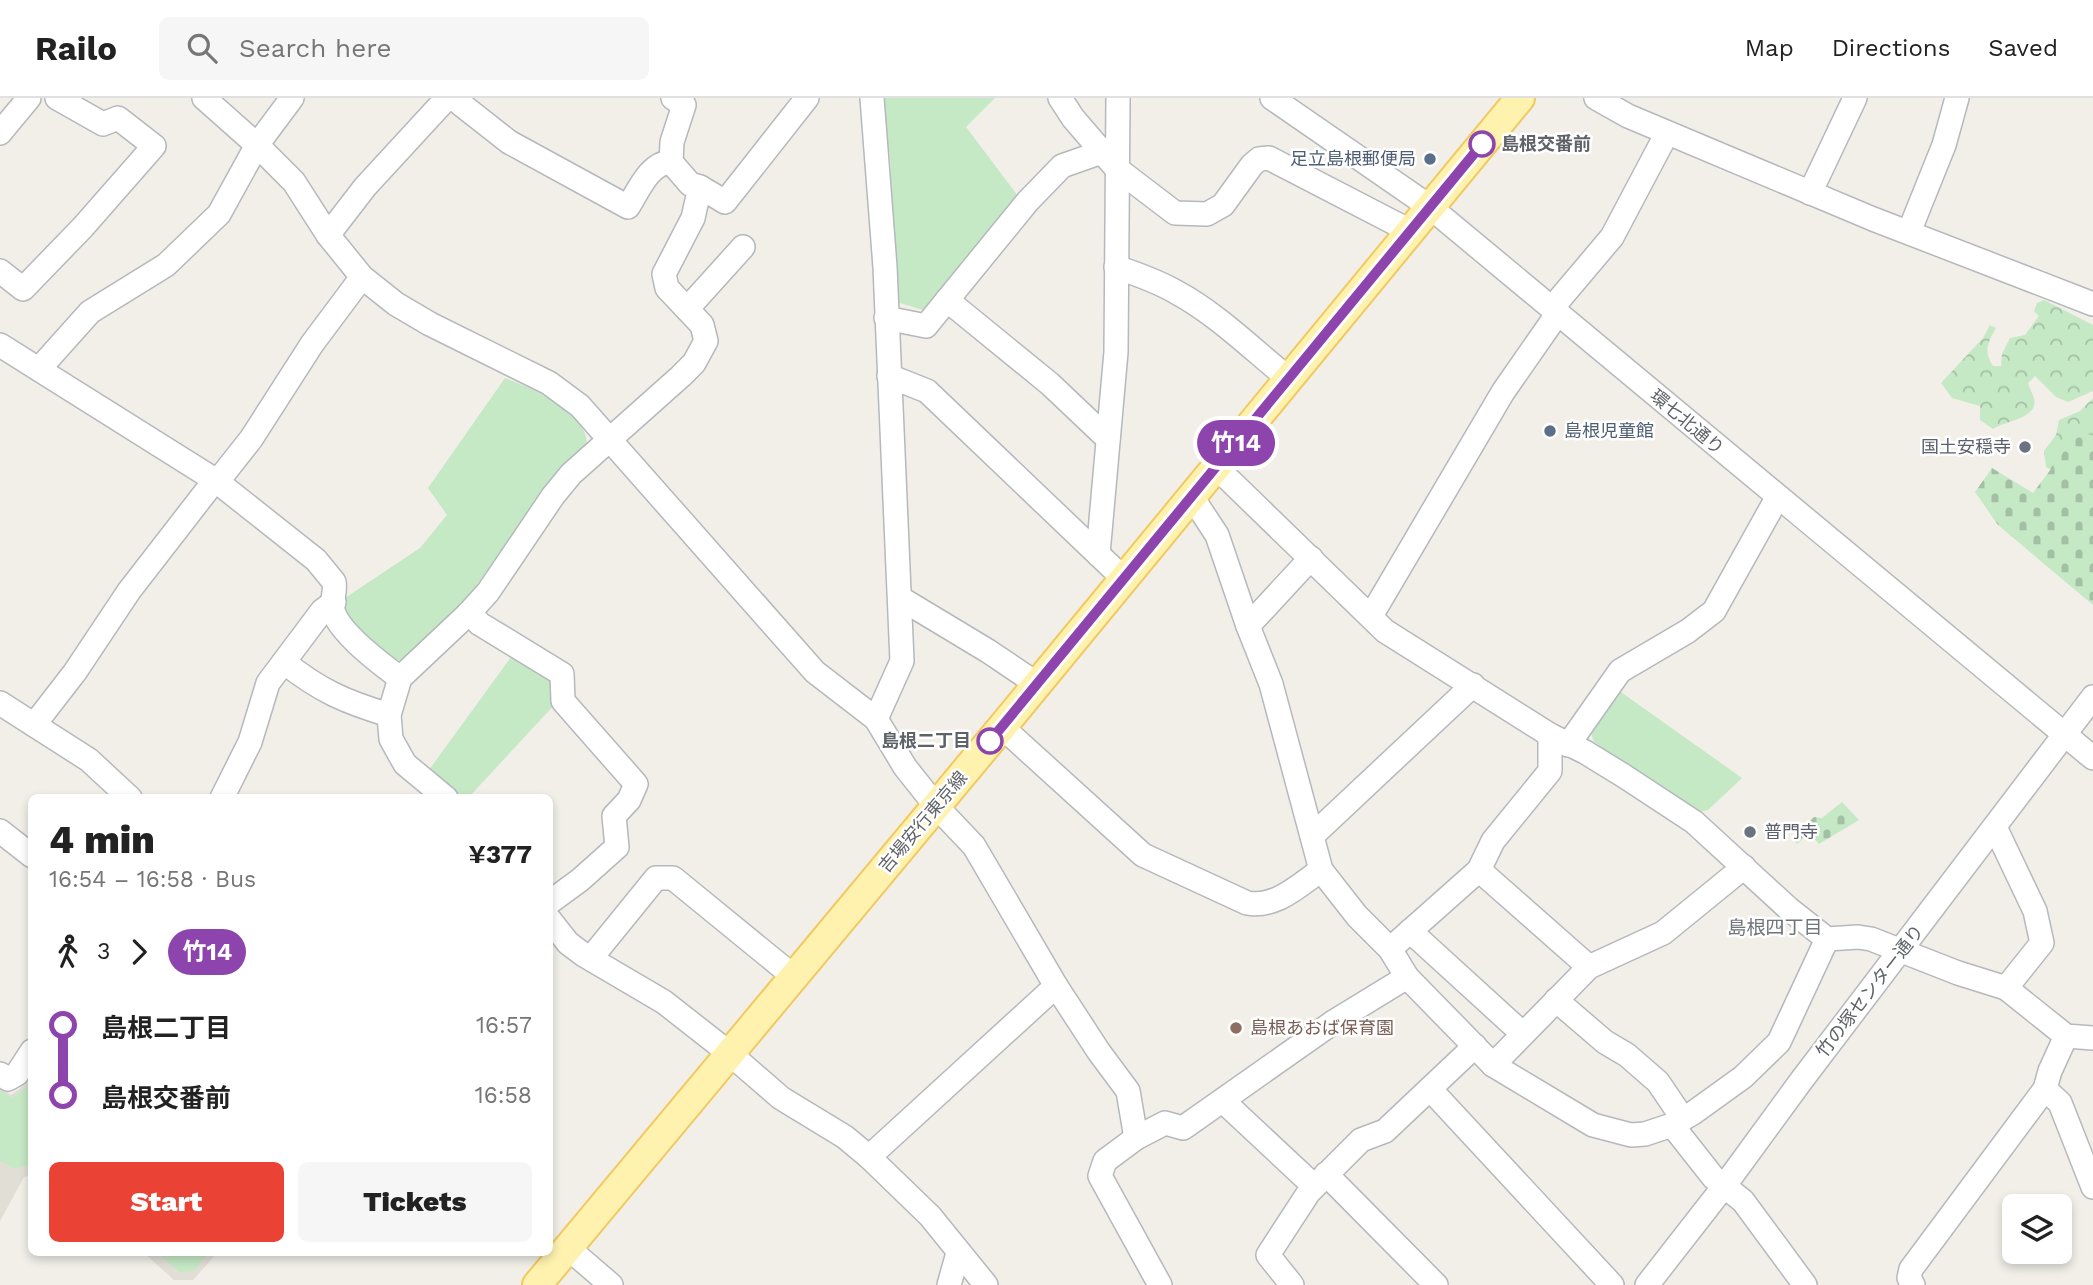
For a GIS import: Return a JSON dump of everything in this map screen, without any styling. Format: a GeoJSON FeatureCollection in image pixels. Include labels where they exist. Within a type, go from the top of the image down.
{"type":"FeatureCollection","features":[{"type":"Feature","properties":{"kind":"main road","name":"吉場安行東京線"},"geometry":{"type":"LineString","coordinates":[[537,1285],[559,1251],[1002,727],[1520,98]]}},
{"type":"Feature","properties":{"kind":"street"},"geometry":{"type":"LineString","coordinates":[[0,133],[29,98]]}},
{"type":"Feature","properties":{"kind":"street"},"geometry":{"type":"LineString","coordinates":[[0,271],[23,289],[83,227],[154,146],[118,118],[103,124],[57,98]]}},
{"type":"Feature","properties":{"kind":"street"},"geometry":{"type":"LineString","coordinates":[[204,98],[294,182],[328,235],[362,277],[430,324],[548,383],[580,406],[815,672],[876,719],[905,766],[936,806],[974,846],[1056,986],[1128,1091],[1136,1138]]}},
{"type":"Feature","properties":{"kind":"street"},"geometry":{"type":"LineString","coordinates":[[38,369],[89,312],[147,278],[201,233],[219,214],[257,145],[292,98]]}},
{"type":"Feature","properties":{"kind":"street"},"geometry":{"type":"LineString","coordinates":[[328,235],[365,187],[447,98]]}},
{"type":"Feature","properties":{"kind":"street"},"geometry":{"type":"LineString","coordinates":[[453,98],[509,142],[628,207],[653,169],[661,163],[671,162]]}},
{"type":"Feature","properties":{"kind":"street"},"geometry":{"type":"LineString","coordinates":[[673,98],[684,105],[671,142],[671,162],[690,184],[725,202],[807,98]]}},
{"type":"Feature","properties":{"kind":"street"},"geometry":{"type":"LineString","coordinates":[[872,98],[879,171],[902,661],[876,719]]}},
{"type":"Feature","properties":{"kind":"street"},"geometry":{"type":"LineString","coordinates":[[1060,98],[1073,118],[1175,213],[1207,214],[1223,205],[1252,165],[1259,159],[1269,158],[1410,231]]}},
{"type":"Feature","properties":{"kind":"street"},"geometry":{"type":"LineString","coordinates":[[1098,554],[1116,352],[1112,155],[1118,98]]}},
{"type":"Feature","properties":{"kind":"street","name":"環七北通り"},"geometry":{"type":"LineString","coordinates":[[1272,98],[1300,106],[1430,207],[2093,758]]}},
{"type":"Feature","properties":{"kind":"street"},"geometry":{"type":"LineString","coordinates":[[1596,98],[1628,116],[1810,193],[2093,304]]}},
{"type":"Feature","properties":{"kind":"street"},"geometry":{"type":"LineString","coordinates":[[1810,193],[1855,98]]}},
{"type":"Feature","properties":{"kind":"street"},"geometry":{"type":"LineString","coordinates":[[1909,232],[1944,145],[1957,98]]}},
{"type":"Feature","properties":{"kind":"street"},"geometry":{"type":"LineString","coordinates":[[1371,616],[1503,392],[1555,310],[1612,237],[1667,133]]}},
{"type":"Feature","properties":{"kind":"street"},"geometry":{"type":"LineString","coordinates":[[886,318],[926,326],[1028,201],[1062,166],[1112,155]]}},
{"type":"Feature","properties":{"kind":"street"},"geometry":{"type":"LineString","coordinates":[[441,794],[405,764],[398,756],[391,739],[389,715],[400,678],[469,613],[504,570],[553,496],[571,474],[694,363],[706,341],[702,325],[667,288],[664,274],[693,218],[700,187]]}},
{"type":"Feature","properties":{"kind":"street"},"geometry":{"type":"LineString","coordinates":[[687,310],[743,247]]}},
{"type":"Feature","properties":{"kind":"street"},"geometry":{"type":"LineString","coordinates":[[1116,267],[1142,275],[1178,292],[1289,379]]}},
{"type":"Feature","properties":{"kind":"street"},"geometry":{"type":"LineString","coordinates":[[34,725],[75,672],[129,591],[251,439],[312,344],[362,277]]}},
{"type":"Feature","properties":{"kind":"street"},"geometry":{"type":"LineString","coordinates":[[947,300],[1050,384],[1108,439]]}},
{"type":"Feature","properties":{"kind":"street"},"geometry":{"type":"LineString","coordinates":[[0,345],[216,481],[316,560],[334,582],[333,609],[339,622],[349,635],[400,678]]}},
{"type":"Feature","properties":{"kind":"street"},"geometry":{"type":"LineString","coordinates":[[889,376],[927,391],[1125,579]]}},
{"type":"Feature","properties":{"kind":"street"},"geometry":{"type":"LineString","coordinates":[[1216,467],[1385,631],[1559,740],[1584,751],[1694,822],[1789,909],[1827,939],[1857,937],[1879,942],[1958,973],[2006,988],[2066,1036],[2093,1038]]}},
{"type":"Feature","properties":{"kind":"street"},"geometry":{"type":"LineString","coordinates":[[1192,497],[1217,535],[1271,684],[1321,870],[1357,916],[1390,949],[1407,976],[1493,1065],[1593,1125],[1631,1135],[1645,1134],[1677,1122],[1743,1077],[1779,1042],[1827,939]]}},
{"type":"Feature","properties":{"kind":"street"},"geometry":{"type":"LineString","coordinates":[[1390,949],[1479,870],[1493,841],[1549,771],[1559,740],[1620,671],[1688,631],[1714,611],[1777,498]]}},
{"type":"Feature","properties":{"kind":"street"},"geometry":{"type":"LineString","coordinates":[[1248,626],[1311,558]]}},
{"type":"Feature","properties":{"kind":"street"},"geometry":{"type":"LineString","coordinates":[[900,598],[1037,684]]}},
{"type":"Feature","properties":{"kind":"street"},"geometry":{"type":"LineString","coordinates":[[224,794],[250,742],[268,683],[323,611],[334,602]]}},
{"type":"Feature","properties":{"kind":"street"},"geometry":{"type":"LineString","coordinates":[[469,613],[480,624],[562,674],[564,701],[636,784],[629,800],[614,816],[617,847],[553,900]]}},
{"type":"Feature","properties":{"kind":"street"},"geometry":{"type":"LineString","coordinates":[[284,663],[312,684],[349,703],[389,715]]}},
{"type":"Feature","properties":{"kind":"street"},"geometry":{"type":"LineString","coordinates":[[1312,836],[1473,685]]}},
{"type":"Feature","properties":{"kind":"street","name":"竹の塚センター通り"},"geometry":{"type":"LineString","coordinates":[[1647,1285],[1726,1185],[1801,1081],[2093,697]]}},
{"type":"Feature","properties":{"kind":"street"},"geometry":{"type":"LineString","coordinates":[[0,703],[89,760],[126,794]]}},
{"type":"Feature","properties":{"kind":"street"},"geometry":{"type":"LineString","coordinates":[[1002,727],[1143,855],[1247,904],[1257,905],[1282,898],[1321,870]]}},
{"type":"Feature","properties":{"kind":"street"},"geometry":{"type":"LineString","coordinates":[[1995,827],[2035,911],[2042,943],[2006,988]]}},
{"type":"Feature","properties":{"kind":"street"},"geometry":{"type":"LineString","coordinates":[[0,831],[28,853]]}},
{"type":"Feature","properties":{"kind":"street"},"geometry":{"type":"LineString","coordinates":[[1493,1065],[1589,967],[1662,933],[1744,867]]}},
{"type":"Feature","properties":{"kind":"street"},"geometry":{"type":"LineString","coordinates":[[1479,870],[1589,967]]}},
{"type":"Feature","properties":{"kind":"street"},"geometry":{"type":"LineString","coordinates":[[591,958],[656,878],[661,876],[673,878],[793,976]]}},
{"type":"Feature","properties":{"kind":"street"},"geometry":{"type":"LineString","coordinates":[[553,924],[568,943],[664,1002],[781,1098],[845,1137],[869,1157],[930,1216],[986,1285]]}},
{"type":"Feature","properties":{"kind":"street"},"geometry":{"type":"LineString","coordinates":[[1410,931],[1523,1034]]}},
{"type":"Feature","properties":{"kind":"street"},"geometry":{"type":"LineString","coordinates":[[1160,1285],[1100,1175],[1105,1161],[1136,1138],[1165,1122],[1183,1128],[1335,1021],[1407,976]]}},
{"type":"Feature","properties":{"kind":"street"},"geometry":{"type":"LineString","coordinates":[[869,1157],[1056,986]]}},
{"type":"Feature","properties":{"kind":"street"},"geometry":{"type":"LineString","coordinates":[[1556,1000],[1658,1082],[1677,1122],[1713,1177],[1743,1201],[1805,1285]]}},
{"type":"Feature","properties":{"kind":"street"},"geometry":{"type":"LineString","coordinates":[[1913,1285],[1909,1278],[1911,1269],[2045,1088],[2066,1036]]}},
{"type":"Feature","properties":{"kind":"street"},"geometry":{"type":"LineString","coordinates":[[1292,1285],[1268,1255],[1320,1180],[1361,1140],[1385,1131],[1475,1046]]}},
{"type":"Feature","properties":{"kind":"street"},"geometry":{"type":"LineString","coordinates":[[0,1074],[8,1079],[17,1073],[28,1057]]}},
{"type":"Feature","properties":{"kind":"street"},"geometry":{"type":"LineString","coordinates":[[2045,1088],[2060,1103],[2093,1187]]}},
{"type":"Feature","properties":{"kind":"street"},"geometry":{"type":"LineString","coordinates":[[1430,1089],[1612,1285]]}},
{"type":"Feature","properties":{"kind":"street"},"geometry":{"type":"LineString","coordinates":[[1223,1101],[1320,1180],[1436,1285]]}},
{"type":"Feature","properties":{"kind":"street"},"geometry":{"type":"LineString","coordinates":[[559,1251],[611,1285]]}},
{"type":"Feature","properties":{"kind":"street"},"geometry":{"type":"LineString","coordinates":[[949,1285],[958,1253]]}},
{"type":"Feature","properties":{"kind":"shaded area"},"geometry":{"type":"Polygon","coordinates":[[[28,1078],[28,1176],[24,1177],[0,1221],[0,1087],[11,1095],[23,1086],[28,1078]]]}},
{"type":"Feature","properties":{"kind":"shaded area"},"geometry":{"type":"Polygon","coordinates":[[[147,1256],[214,1256],[193,1280],[174,1280],[147,1256]]]}},
{"type":"Feature","properties":{"kind":"green space"},"geometry":{"type":"Polygon","coordinates":[[[882,98],[995,98],[966,127],[1018,196],[926,311],[897,302],[890,155],[883,132],[882,98]]]}},
{"type":"Feature","properties":{"kind":"green space"},"geometry":{"type":"Polygon","coordinates":[[[2044,300],[2093,325],[2093,391],[2068,402],[2056,397],[2035,376],[2028,383],[2034,399],[2031,411],[1993,429],[1980,420],[1980,406],[1952,398],[1941,383],[1983,338],[1990,325],[1996,328],[1989,342],[1988,356],[1993,366],[2001,366],[2002,354],[2010,338],[2025,335],[2039,316],[2034,311],[2037,303],[2044,300]]]}},
{"type":"Feature","properties":{"kind":"green space"},"geometry":{"type":"Polygon","coordinates":[[[505,378],[543,395],[568,411],[585,433],[587,445],[561,467],[469,597],[410,653],[400,660],[392,660],[354,625],[345,608],[345,598],[420,548],[447,515],[428,488],[505,378]]]}},
{"type":"Feature","properties":{"kind":"green space"},"geometry":{"type":"Polygon","coordinates":[[[2093,398],[2093,440],[2058,473],[2046,467],[2044,451],[2056,435],[2059,420],[2080,411],[2093,398]]]}},
{"type":"Feature","properties":{"kind":"green space"},"geometry":{"type":"Polygon","coordinates":[[[2081,429],[2093,437],[2093,605],[1998,525],[1975,492],[1992,468],[2033,493],[2081,429]]]}},
{"type":"Feature","properties":{"kind":"green space"},"geometry":{"type":"Polygon","coordinates":[[[514,653],[554,676],[557,702],[472,794],[449,794],[426,774],[514,653]]]}},
{"type":"Feature","properties":{"kind":"green space"},"geometry":{"type":"Polygon","coordinates":[[[1618,690],[1742,778],[1708,810],[1700,812],[1594,742],[1591,733],[1618,690]]]}},
{"type":"Feature","properties":{"kind":"green space"},"geometry":{"type":"Polygon","coordinates":[[[1842,802],[1859,820],[1819,844],[1812,836],[1807,841],[1803,838],[1797,844],[1792,838],[1814,817],[1822,818],[1842,802]]]}},
{"type":"Feature","properties":{"kind":"green space"},"geometry":{"type":"Polygon","coordinates":[[[28,1083],[28,1165],[15,1169],[0,1161],[0,1090],[12,1098],[28,1083]]]}},
{"type":"Feature","properties":{"kind":"green space"},"geometry":{"type":"Polygon","coordinates":[[[161,1256],[206,1256],[194,1271],[180,1272],[161,1256]]]}},
{"type":"Feature","properties":{"kind":"bus line","name":"竹14"},"geometry":{"type":"LineString","coordinates":[[990,741],[1482,144]]}},
{"type":"Feature","properties":{"kind":"place","name":"島根交番前"},"geometry":{"type":"Point","coordinates":[1482,144]}},
{"type":"Feature","properties":{"kind":"place","name":"足立島根郵便局"},"geometry":{"type":"Point","coordinates":[1430,159]}},
{"type":"Feature","properties":{"kind":"place","name":"島根児童館"},"geometry":{"type":"Point","coordinates":[1550,431]}},
{"type":"Feature","properties":{"kind":"place","name":"国土安穏寺"},"geometry":{"type":"Point","coordinates":[2025,447]}},
{"type":"Feature","properties":{"kind":"place","name":"島根二丁目"},"geometry":{"type":"Point","coordinates":[990,741]}},
{"type":"Feature","properties":{"kind":"place","name":"普門寺"},"geometry":{"type":"Point","coordinates":[1750,832]}},
{"type":"Feature","properties":{"kind":"place","name":"島根あおば保育園"},"geometry":{"type":"Point","coordinates":[1236,1028]}},
{"type":"Feature","properties":{"kind":"district","name":"島根四丁目"},"geometry":{"type":"Point","coordinates":[1775,927]}}]}
